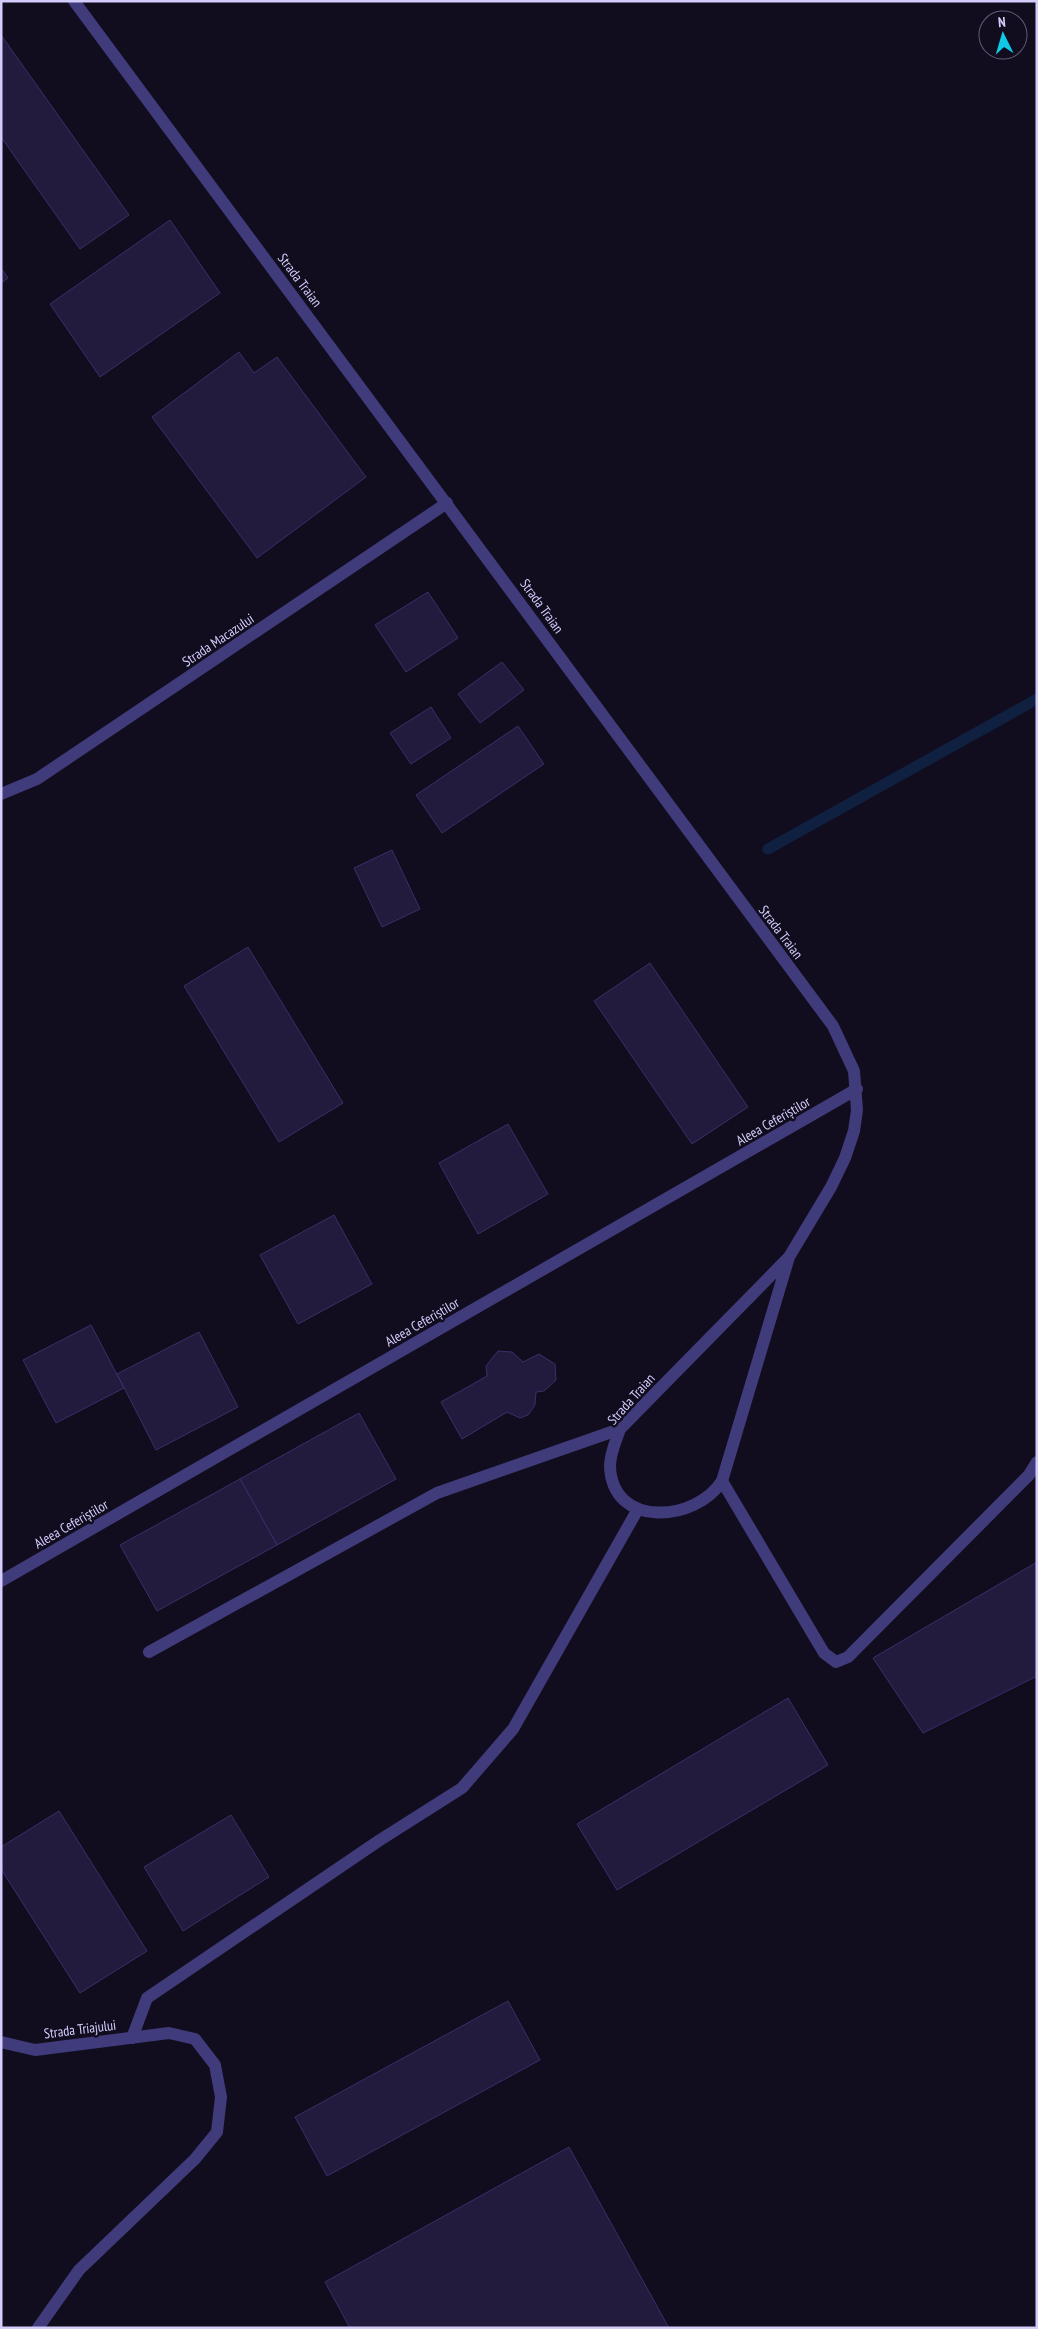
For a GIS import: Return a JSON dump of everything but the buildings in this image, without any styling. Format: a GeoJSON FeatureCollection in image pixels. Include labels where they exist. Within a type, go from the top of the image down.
{"type":"FeatureCollection","features":[{"type":"Feature","properties":{"kind":"street","name":"Strada Traian"},"geometry":{"type":"LineString","coordinates":[[74,1],[833,1026],[854,1071],[857,1089],[854,1131],[845,1158],[830,1188],[789,1257],[620,1429],[612,1453],[612,1476],[622,1496],[638,1510],[662,1513],[685,1508],[705,1499],[715,1491],[722,1481],[789,1257]]}},
{"type":"Feature","properties":{"kind":"street","name":"Strada Macazului"},"geometry":{"type":"LineString","coordinates":[[1,794],[38,778],[448,504]]}},
{"type":"Feature","properties":{"kind":"street","name":"Aleea Ceferiștilor"},"geometry":{"type":"LineString","coordinates":[[1,1582],[857,1089]]}},
{"type":"Feature","properties":{"kind":"street"},"geometry":{"type":"LineString","coordinates":[[148,1652],[437,1494],[620,1429]]}},
{"type":"Feature","properties":{"kind":"street"},"geometry":{"type":"LineString","coordinates":[[722,1481],[824,1653],[836,1662],[848,1657],[1029,1475],[1037,1462]]}},
{"type":"Feature","properties":{"kind":"street"},"geometry":{"type":"LineString","coordinates":[[132,2038],[147,1998],[380,1840],[462,1788],[513,1729],[638,1510]]}},
{"type":"Feature","properties":{"kind":"street","name":"Strada Triajului"},"geometry":{"type":"LineString","coordinates":[[1,2042],[35,2050],[169,2033],[195,2039],[215,2065],[221,2097],[217,2132],[196,2159],[79,2270],[38,2328]]}},
{"type":"Feature","properties":{"kind":"waterway"},"geometry":{"type":"LineString","coordinates":[[768,849],[1037,699]]}}]}
